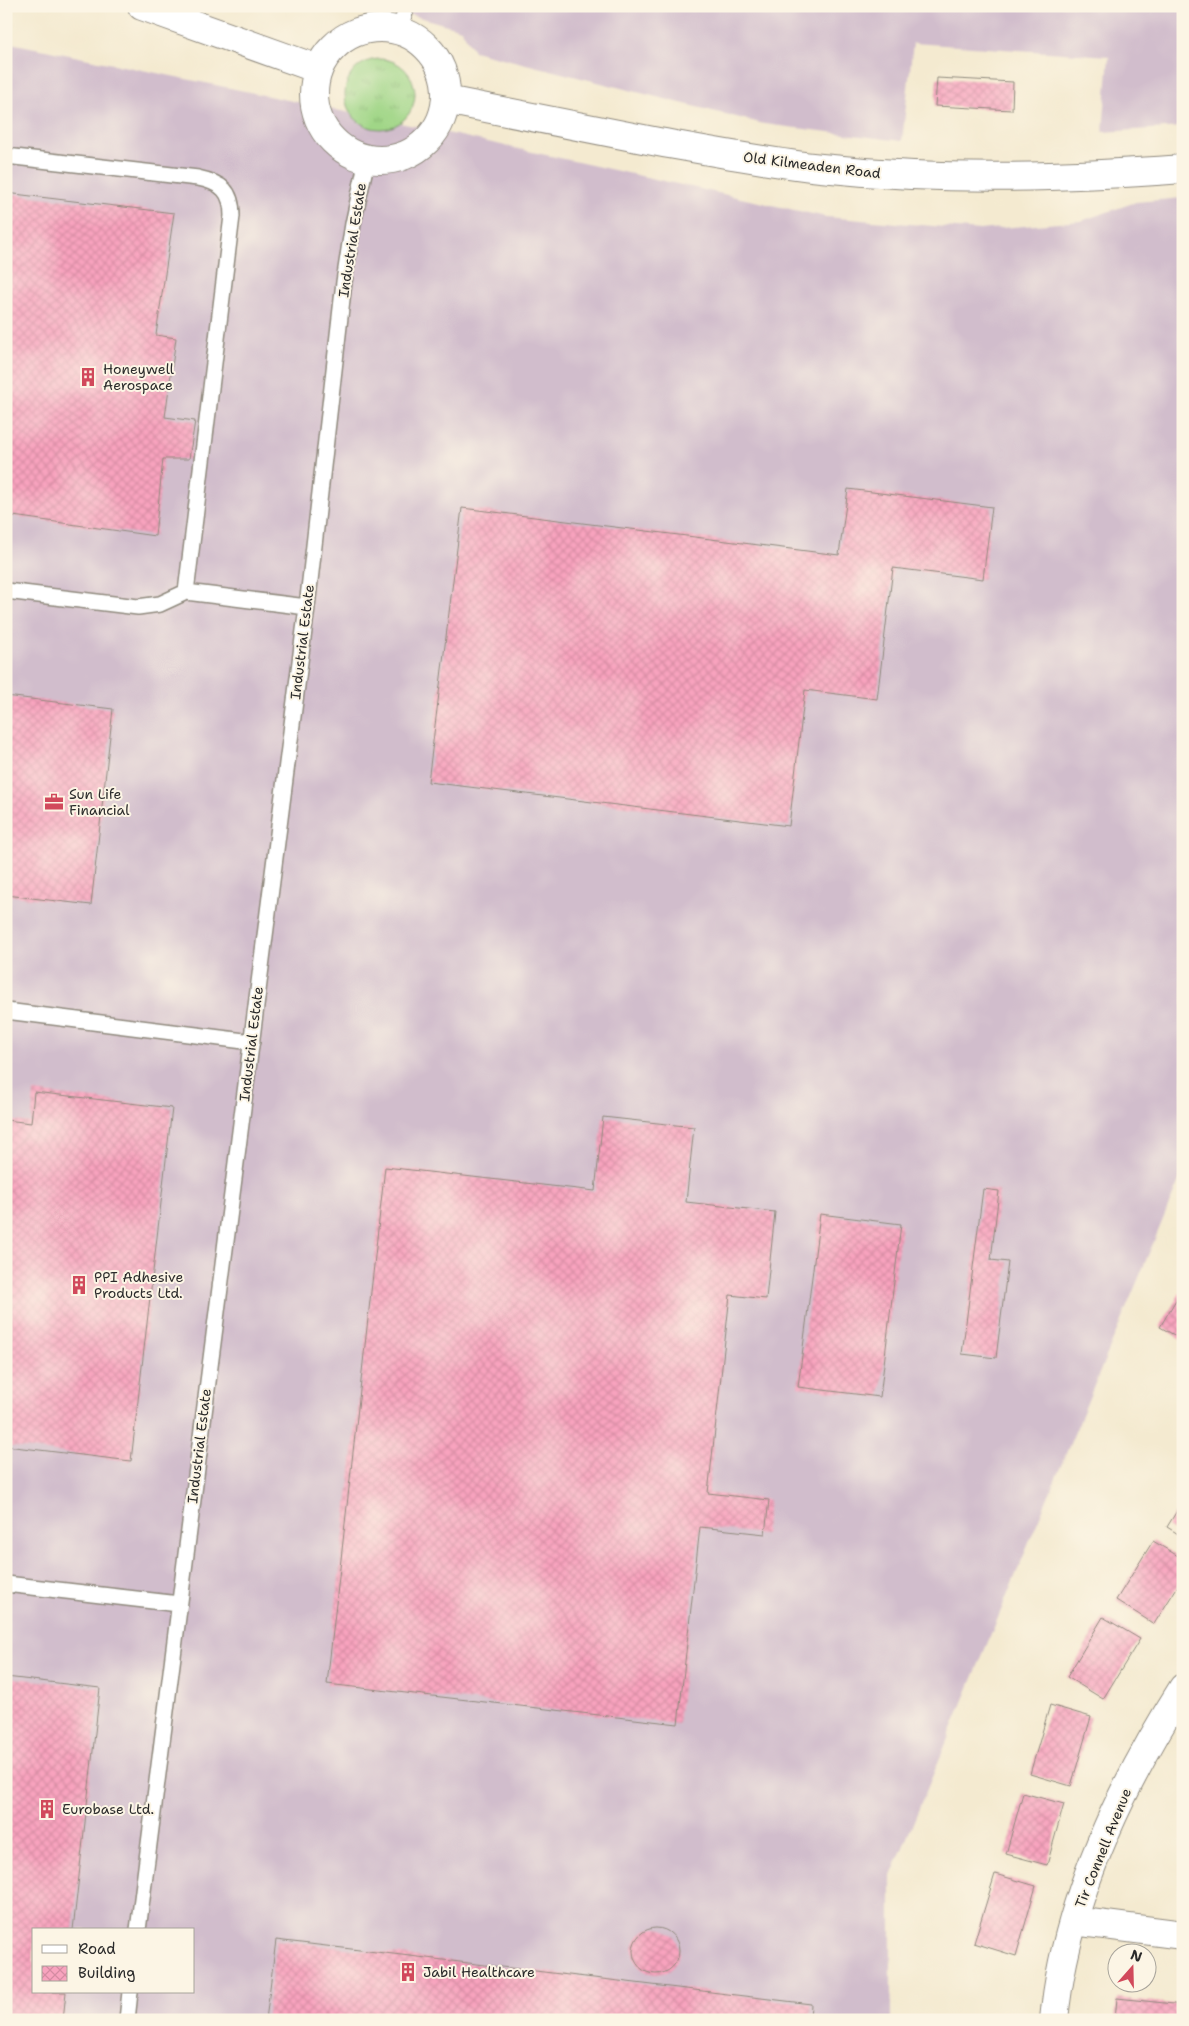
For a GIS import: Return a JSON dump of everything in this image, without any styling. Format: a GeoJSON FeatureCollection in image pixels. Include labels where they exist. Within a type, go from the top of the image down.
{"type":"FeatureCollection","features":[{"type":"Feature","properties":{"kind":"street"},"geometry":{"type":"LineString","coordinates":[[142,6],[318,69]]}},
{"type":"Feature","properties":{"kind":"street"},"geometry":{"type":"LineString","coordinates":[[403,18],[419,41],[435,57],[444,78],[446,100],[440,122],[428,140],[410,153],[389,160],[367,159],[351,154],[338,145],[327,133],[319,119],[315,104],[314,87],[318,69],[333,48],[344,39],[357,32],[371,28],[385,28],[403,18]]}},
{"type":"Feature","properties":{"kind":"street","name":"Old Kilmeaden Road"},"geometry":{"type":"LineString","coordinates":[[446,100],[704,150],[775,162],[866,172],[922,176],[1005,178],[1117,174],[1183,169]]}},
{"type":"Feature","properties":{"kind":"street","name":"Tir Connell Avenue"},"geometry":{"type":"LineString","coordinates":[[1054,2020],[1061,1970],[1074,1921],[1101,1846],[1124,1792],[1150,1742],[1183,1688]]}},
{"type":"Feature","properties":{"kind":"street"},"geometry":{"type":"LineString","coordinates":[[1074,1921],[1183,1935]]}},
{"type":"Feature","properties":{"kind":"lane"},"geometry":{"type":"LineString","coordinates":[[6,156],[198,178],[221,186],[229,196],[232,216],[186,592]]}},
{"type":"Feature","properties":{"kind":"lane","name":"Industrial Estate"},"geometry":{"type":"LineString","coordinates":[[138,1928],[307,607],[344,282],[353,224],[367,159]]}},
{"type":"Feature","properties":{"kind":"lane"},"geometry":{"type":"LineString","coordinates":[[6,591],[138,607],[160,604],[186,592],[307,607]]}},
{"type":"Feature","properties":{"kind":"lane"},"geometry":{"type":"LineString","coordinates":[[6,1011],[252,1042]]}},
{"type":"Feature","properties":{"kind":"lane"},"geometry":{"type":"LineString","coordinates":[[6,1584],[179,1604]]}},
{"type":"Feature","properties":{"kind":"lane"},"geometry":{"type":"LineString","coordinates":[[127,2020],[130,1994]]}},
{"type":"Feature","properties":{"kind":"shaded area"},"geometry":{"type":"Polygon","coordinates":[[[380,6],[1183,6],[1183,127],[1103,132],[1109,56],[913,43],[902,141],[764,124],[474,51],[461,29],[380,6]]]}},
{"type":"Feature","properties":{"kind":"shaded area"},"geometry":{"type":"Polygon","coordinates":[[[6,42],[429,129],[826,217],[980,230],[1081,221],[1136,202],[1183,198],[1183,1171],[891,1876],[891,2020],[6,2020],[6,42]]]}},
{"type":"Feature","properties":{"kind":"green space"},"geometry":{"type":"Polygon","coordinates":[[[380,59],[399,65],[409,75],[415,94],[409,113],[399,123],[380,129],[361,123],[351,113],[345,94],[351,75],[361,65],[380,59]]]}},
{"type":"Feature","properties":{"kind":"building"},"geometry":{"type":"Polygon","coordinates":[[[937,78],[1013,82],[1012,110],[935,106],[937,78]]]}},
{"type":"Feature","properties":{"kind":"building","name":"Honeywell Aerospace"},"geometry":{"type":"Polygon","coordinates":[[[6,193],[174,213],[156,335],[176,338],[165,417],[195,421],[189,459],[163,459],[155,536],[6,515],[6,193]]]}},
{"type":"Feature","properties":{"kind":"building"},"geometry":{"type":"Polygon","coordinates":[[[848,489],[992,507],[983,579],[893,568],[877,699],[805,690],[789,826],[428,782],[462,508],[839,555],[848,489]]]}},
{"type":"Feature","properties":{"kind":"building","name":"Sun Life Financial"},"geometry":{"type":"Polygon","coordinates":[[[6,696],[113,709],[91,905],[6,895],[6,696]]]}},
{"type":"Feature","properties":{"kind":"building","name":"PPI Adhesive Products Ltd."},"geometry":{"type":"Polygon","coordinates":[[[34,1092],[172,1108],[131,1461],[6,1446],[6,1120],[31,1123],[34,1092]]]}},
{"type":"Feature","properties":{"kind":"building"},"geometry":{"type":"Polygon","coordinates":[[[603,1117],[694,1127],[686,1202],[775,1212],[766,1299],[730,1295],[708,1493],[769,1500],[765,1534],[700,1527],[678,1724],[327,1684],[385,1167],[595,1191],[603,1117]]]}},
{"type":"Feature","properties":{"kind":"building"},"geometry":{"type":"Polygon","coordinates":[[[983,1189],[999,1191],[991,1260],[1008,1262],[996,1358],[962,1354],[983,1189]]]}},
{"type":"Feature","properties":{"kind":"building"},"geometry":{"type":"Polygon","coordinates":[[[820,1214],[901,1224],[880,1397],[798,1387],[820,1214]]]}},
{"type":"Feature","properties":{"kind":"building"},"geometry":{"type":"Polygon","coordinates":[[[1180,1293],[1183,1295],[1183,1340],[1160,1327],[1180,1293]]]}},
{"type":"Feature","properties":{"kind":"building"},"geometry":{"type":"Polygon","coordinates":[[[1183,1501],[1183,1537],[1167,1527],[1183,1501]]]}},
{"type":"Feature","properties":{"kind":"building"},"geometry":{"type":"Polygon","coordinates":[[[1153,1541],[1183,1559],[1183,1578],[1154,1624],[1116,1600],[1153,1541]]]}},
{"type":"Feature","properties":{"kind":"building"},"geometry":{"type":"Polygon","coordinates":[[[1103,1617],[1140,1639],[1103,1699],[1067,1677],[1103,1617]]]}},
{"type":"Feature","properties":{"kind":"building","name":"Eurobase Ltd."},"geometry":{"type":"Polygon","coordinates":[[[6,1677],[100,1688],[73,1928],[32,1928],[32,1994],[66,1994],[63,2020],[6,2020],[6,1677]]]}},
{"type":"Feature","properties":{"kind":"building"},"geometry":{"type":"Polygon","coordinates":[[[1050,1705],[1091,1717],[1071,1786],[1030,1774],[1050,1705]]]}},
{"type":"Feature","properties":{"kind":"building"},"geometry":{"type":"Polygon","coordinates":[[[1023,1793],[1064,1804],[1047,1865],[1006,1854],[1023,1793]]]}},
{"type":"Feature","properties":{"kind":"building"},"geometry":{"type":"Polygon","coordinates":[[[995,1874],[1036,1886],[1016,1956],[974,1943],[995,1874]]]}},
{"type":"Feature","properties":{"kind":"building"},"geometry":{"type":"Polygon","coordinates":[[[661,1928],[673,1934],[678,1942],[678,1960],[673,1968],[665,1973],[651,1974],[639,1968],[634,1960],[633,1946],[639,1934],[647,1929],[661,1928]]]}},
{"type":"Feature","properties":{"kind":"building","name":"Jabil Healthcare"},"geometry":{"type":"Polygon","coordinates":[[[276,1940],[811,2004],[810,2020],[266,2020],[276,1940]]]}},
{"type":"Feature","properties":{"kind":"building"},"geometry":{"type":"Polygon","coordinates":[[[1117,1998],[1183,2005],[1183,2020],[1115,2020],[1117,1998]]]}},
{"type":"Feature","properties":{"kind":"place","name":"Honeywell Aerospace"},"geometry":{"type":"Point","coordinates":[88,377]}},
{"type":"Feature","properties":{"kind":"place","name":"Sun Life Financial"},"geometry":{"type":"Point","coordinates":[54,802]}},
{"type":"Feature","properties":{"kind":"place","name":"PPI Adhesive Products Ltd."},"geometry":{"type":"Point","coordinates":[79,1285]}},
{"type":"Feature","properties":{"kind":"place","name":"Eurobase Ltd."},"geometry":{"type":"Point","coordinates":[47,1809]}},
{"type":"Feature","properties":{"kind":"place","name":"Jabil Healthcare"},"geometry":{"type":"Point","coordinates":[408,1972]}}]}
